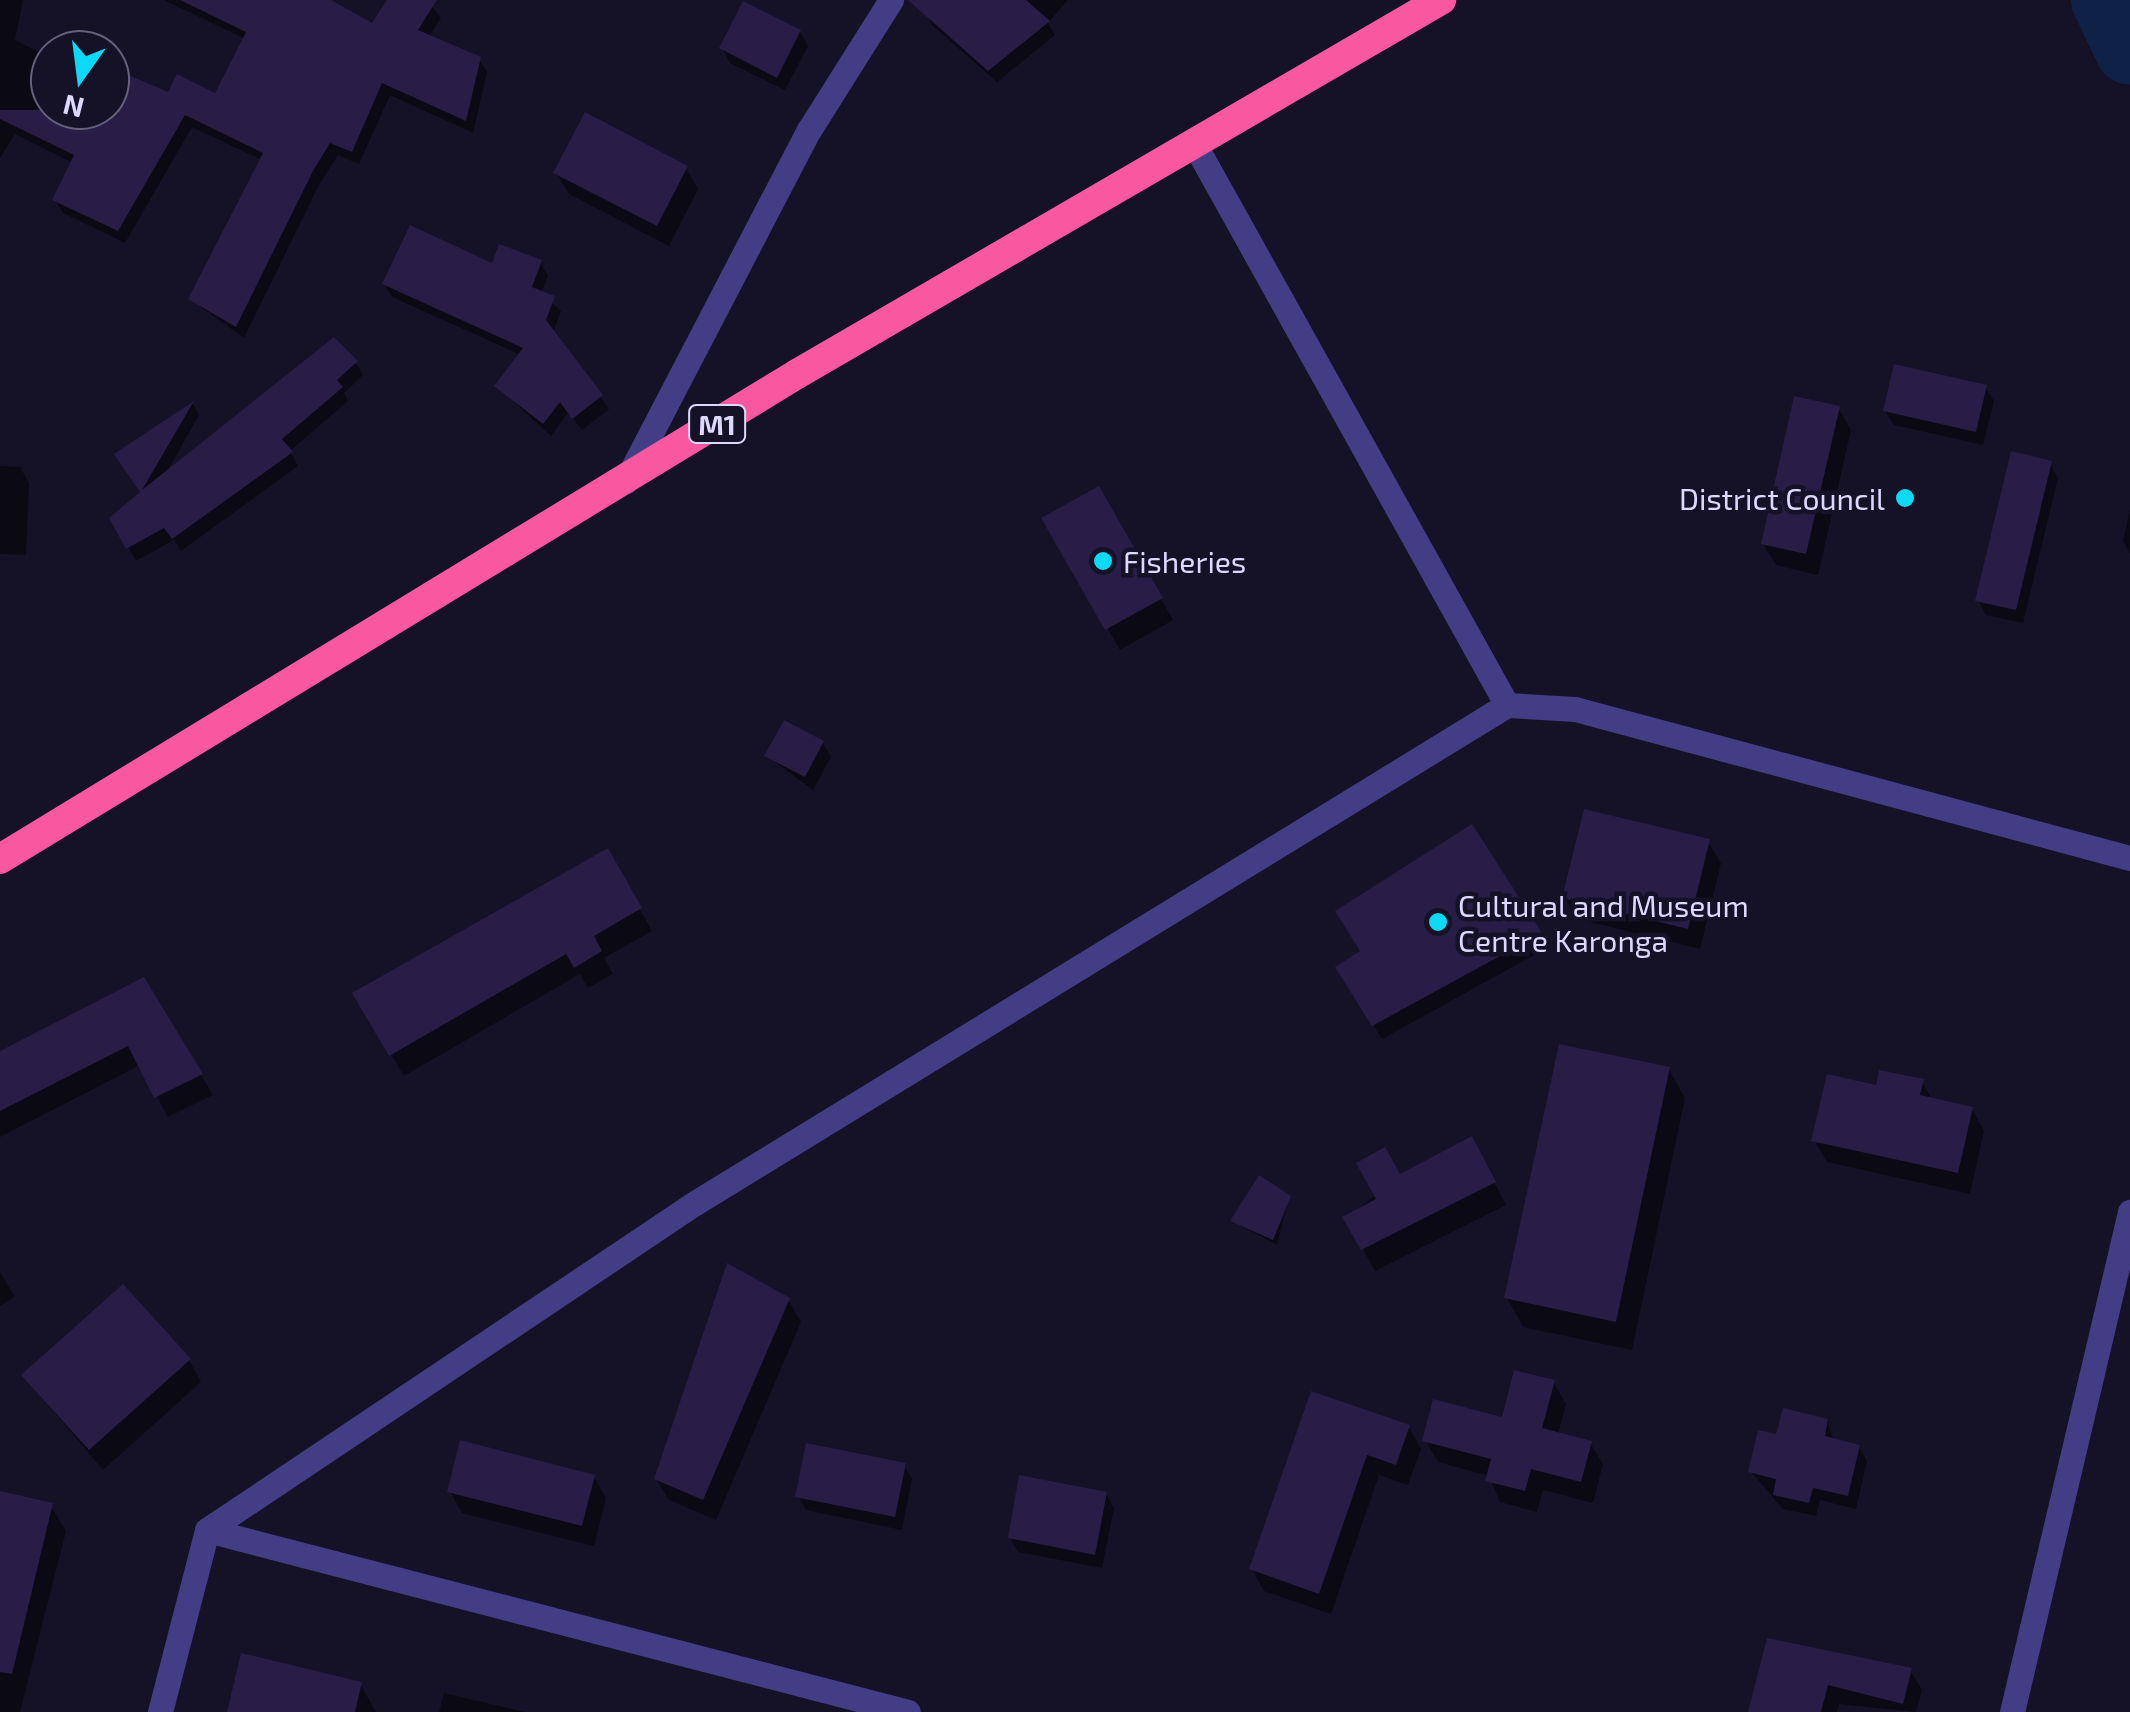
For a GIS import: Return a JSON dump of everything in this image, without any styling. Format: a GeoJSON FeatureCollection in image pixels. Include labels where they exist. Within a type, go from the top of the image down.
{"type":"FeatureCollection","features":[{"type":"Feature","properties":{"kind":"highway","name":"M1"},"geometry":{"type":"LineString","coordinates":[[0,859],[626,481],[1440,0]]}},
{"type":"Feature","properties":{"kind":"street"},"geometry":{"type":"LineString","coordinates":[[626,481],[809,130],[891,0]]}},
{"type":"Feature","properties":{"kind":"street"},"geometry":{"type":"LineString","coordinates":[[1195,146],[1508,704]]}},
{"type":"Feature","properties":{"kind":"street"},"geometry":{"type":"LineString","coordinates":[[160,1712],[207,1530],[712,1193],[1508,704],[1575,709],[2130,858]]}},
{"type":"Feature","properties":{"kind":"street"},"geometry":{"type":"LineString","coordinates":[[2012,1712],[2130,1212]]}},
{"type":"Feature","properties":{"kind":"street"},"geometry":{"type":"LineString","coordinates":[[207,1530],[908,1712]]}},
{"type":"Feature","properties":{"kind":"building"},"geometry":{"type":"Polygon","coordinates":[[[180,0],[331,0],[372,23],[387,0],[437,0],[418,30],[481,57],[466,121],[382,83],[352,152],[330,143],[313,171],[236,327],[188,299],[263,153],[185,115],[118,231],[52,200],[74,155],[0,119],[0,110],[30,110],[30,130],[130,130],[130,76],[168,92],[177,74],[215,93],[246,32],[180,0]]]}},
{"type":"Feature","properties":{"kind":"building"},"geometry":{"type":"Polygon","coordinates":[[[908,0],[1026,0],[1050,21],[988,71],[908,0]]]}},
{"type":"Feature","properties":{"kind":"building"},"geometry":{"type":"Polygon","coordinates":[[[743,1],[801,30],[777,78],[719,48],[743,1]]]}},
{"type":"Feature","properties":{"kind":"building"},"geometry":{"type":"Polygon","coordinates":[[[585,112],[688,166],[657,226],[553,173],[585,112]]]}},
{"type":"Feature","properties":{"kind":"building"},"geometry":{"type":"Polygon","coordinates":[[[410,225],[492,263],[499,244],[542,260],[532,287],[555,296],[546,320],[603,395],[572,419],[560,402],[543,424],[494,386],[523,348],[382,284],[410,225]]]}},
{"type":"Feature","properties":{"kind":"building"},"geometry":{"type":"Polygon","coordinates":[[[334,337],[358,361],[337,380],[343,387],[282,439],[293,452],[172,539],[164,528],[126,549],[109,518],[140,492],[114,454],[194,401],[142,490],[334,337]]]}},
{"type":"Feature","properties":{"kind":"building"},"geometry":{"type":"Polygon","coordinates":[[[1894,364],[1987,385],[1976,432],[1883,411],[1894,364]]]}},
{"type":"Feature","properties":{"kind":"building"},"geometry":{"type":"Polygon","coordinates":[[[1794,396],[1840,406],[1806,554],[1761,544],[1794,396]]]}},
{"type":"Feature","properties":{"kind":"building"},"geometry":{"type":"Polygon","coordinates":[[[2011,451],[2052,461],[2016,610],[1975,601],[2011,451]]]}},
{"type":"Feature","properties":{"kind":"building"},"geometry":{"type":"Polygon","coordinates":[[[1099,486],[1163,598],[1105,630],[1041,518],[1099,486]]]}},
{"type":"Feature","properties":{"kind":"building"},"geometry":{"type":"Polygon","coordinates":[[[784,720],[824,741],[805,777],[764,756],[784,720]]]}},
{"type":"Feature","properties":{"kind":"building","name":"Cultural and Museum Centre Karonga"},"geometry":{"type":"Polygon","coordinates":[[[1584,809],[1710,839],[1688,929],[1562,898],[1584,809]]]}},
{"type":"Feature","properties":{"kind":"building","name":"Cultural and Museum Centre Karonga"},"geometry":{"type":"Polygon","coordinates":[[[1472,824],[1542,933],[1372,1026],[1335,967],[1360,951],[1335,911],[1472,824]]]}},
{"type":"Feature","properties":{"kind":"building"},"geometry":{"type":"Polygon","coordinates":[[[608,848],[642,908],[594,936],[602,951],[574,968],[566,954],[389,1056],[352,993],[608,848]]]}},
{"type":"Feature","properties":{"kind":"building"},"geometry":{"type":"Polygon","coordinates":[[[144,977],[203,1074],[154,1098],[128,1046],[0,1111],[0,1051],[144,977]]]}},
{"type":"Feature","properties":{"kind":"building"},"geometry":{"type":"Polygon","coordinates":[[[1559,1044],[1670,1067],[1616,1322],[1504,1298],[1559,1044]]]}},
{"type":"Feature","properties":{"kind":"building"},"geometry":{"type":"Polygon","coordinates":[[[1879,1070],[1924,1079],[1920,1095],[1973,1107],[1958,1173],[1811,1141],[1827,1074],[1876,1085],[1879,1070]]]}},
{"type":"Feature","properties":{"kind":"building"},"geometry":{"type":"Polygon","coordinates":[[[1472,1136],[1496,1182],[1361,1250],[1342,1217],[1376,1199],[1356,1163],[1385,1147],[1400,1174],[1472,1136]]]}},
{"type":"Feature","properties":{"kind":"building"},"geometry":{"type":"Polygon","coordinates":[[[1259,1175],[1291,1196],[1273,1240],[1230,1221],[1259,1175]]]}},
{"type":"Feature","properties":{"kind":"building"},"geometry":{"type":"Polygon","coordinates":[[[727,1263],[790,1298],[703,1500],[654,1479],[727,1263]]]}},
{"type":"Feature","properties":{"kind":"building"},"geometry":{"type":"Polygon","coordinates":[[[123,1284],[191,1359],[89,1450],[21,1375],[123,1284]]]}},
{"type":"Feature","properties":{"kind":"building"},"geometry":{"type":"Polygon","coordinates":[[[1514,1370],[1555,1380],[1542,1428],[1592,1441],[1581,1482],[1531,1469],[1525,1491],[1485,1481],[1491,1459],[1422,1441],[1433,1399],[1502,1417],[1514,1370]]]}},
{"type":"Feature","properties":{"kind":"building"},"geometry":{"type":"Polygon","coordinates":[[[1311,1391],[1410,1425],[1396,1465],[1367,1455],[1319,1594],[1249,1569],[1311,1391]]]}},
{"type":"Feature","properties":{"kind":"building"},"geometry":{"type":"Polygon","coordinates":[[[1783,1408],[1828,1419],[1825,1436],[1860,1445],[1848,1496],[1813,1488],[1809,1503],[1773,1495],[1776,1479],[1748,1472],[1758,1430],[1776,1434],[1783,1408]]]}},
{"type":"Feature","properties":{"kind":"building"},"geometry":{"type":"Polygon","coordinates":[[[460,1440],[595,1475],[582,1526],[447,1492],[460,1440]]]}},
{"type":"Feature","properties":{"kind":"building"},"geometry":{"type":"Polygon","coordinates":[[[806,1443],[906,1463],[895,1517],[795,1497],[806,1443]]]}},
{"type":"Feature","properties":{"kind":"building"},"geometry":{"type":"Polygon","coordinates":[[[1019,1475],[1107,1492],[1095,1555],[1008,1538],[1019,1475]]]}},
{"type":"Feature","properties":{"kind":"building"},"geometry":{"type":"Polygon","coordinates":[[[0,1491],[53,1503],[12,1674],[0,1672],[0,1491]]]}},
{"type":"Feature","properties":{"kind":"building"},"geometry":{"type":"Polygon","coordinates":[[[1767,1638],[1912,1668],[1903,1704],[1828,1685],[1821,1712],[1748,1712],[1767,1638]]]}},
{"type":"Feature","properties":{"kind":"building"},"geometry":{"type":"Polygon","coordinates":[[[241,1653],[362,1682],[355,1712],[227,1712],[241,1653]]]}},
{"type":"Feature","properties":{"kind":"waterway"},"geometry":{"type":"LineString","coordinates":[[2106,0],[2130,50]]}},
{"type":"Feature","properties":{"kind":"place","name":"District Council"},"geometry":{"type":"Point","coordinates":[1905,498]}},
{"type":"Feature","properties":{"kind":"place","name":"Fisheries"},"geometry":{"type":"Point","coordinates":[1103,561]}},
{"type":"Feature","properties":{"kind":"place","name":"Cultural and Museum Centre Karonga"},"geometry":{"type":"Point","coordinates":[1438,922]}}]}
